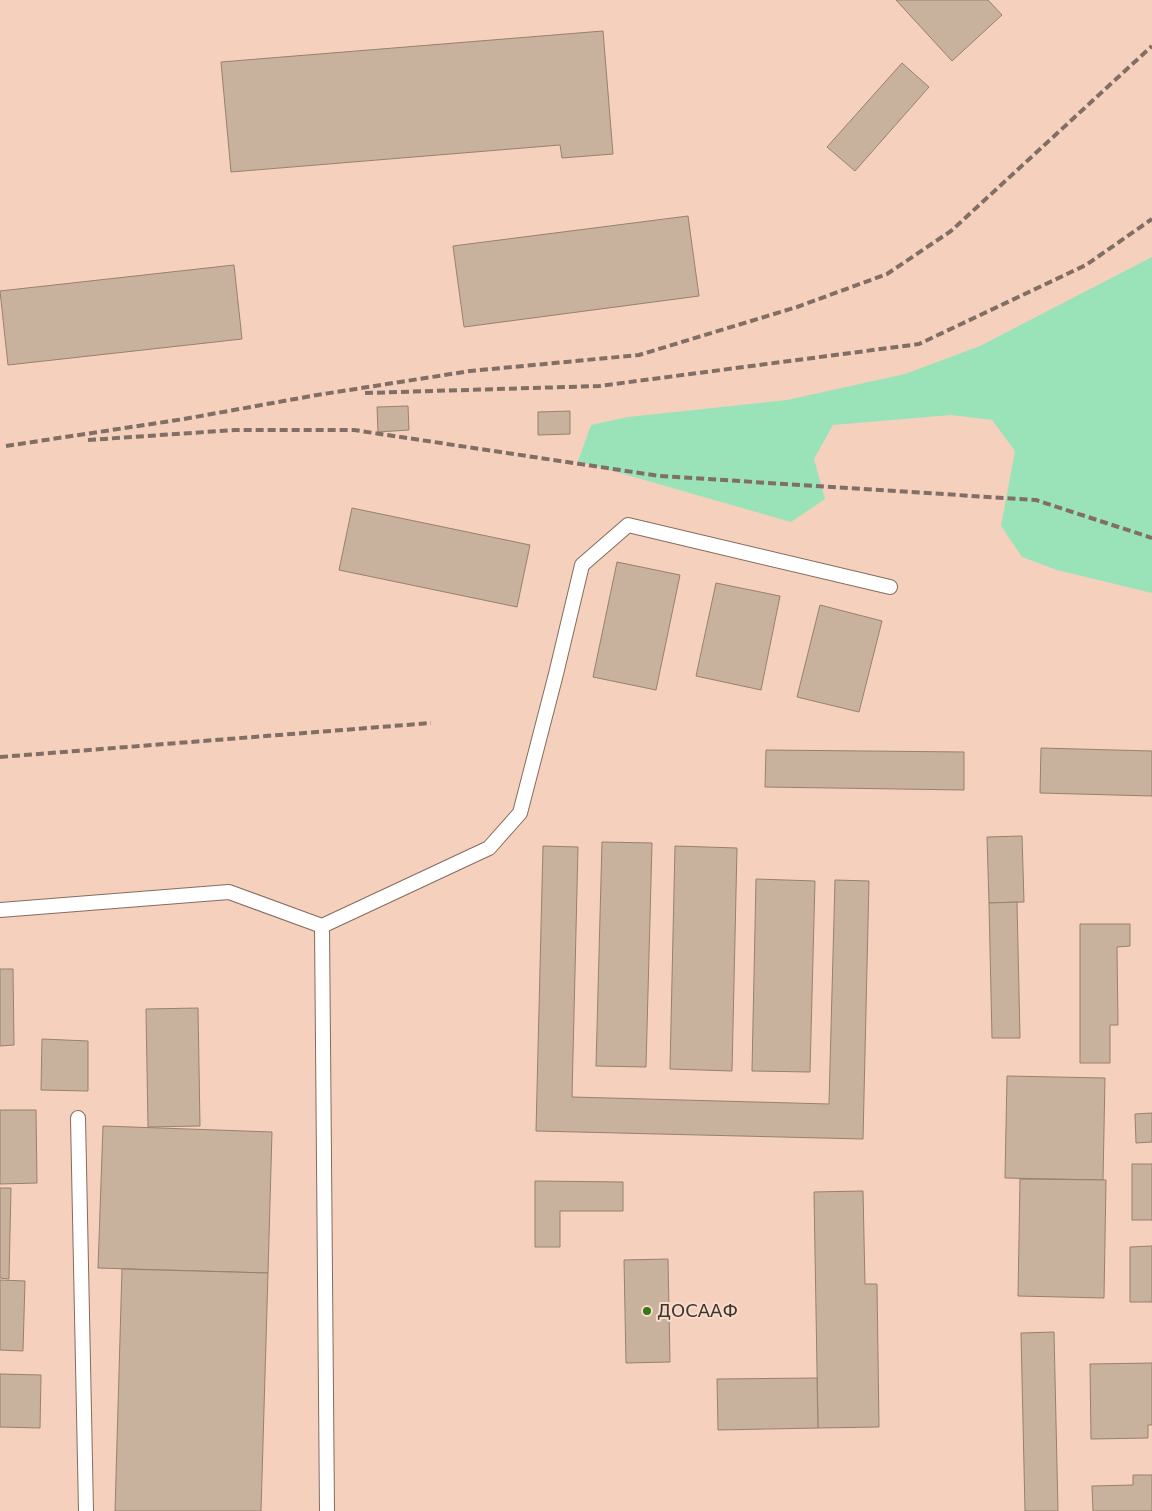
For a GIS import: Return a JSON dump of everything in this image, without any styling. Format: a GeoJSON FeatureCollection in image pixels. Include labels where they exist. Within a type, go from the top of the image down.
{"type":"FeatureCollection","features":[{"type":"Feature","properties":{"kind":"lane"},"geometry":{"type":"LineString","coordinates":[[0,910],[229,892],[322,926],[488,848],[520,813],[582,565],[628,525],[890,587]]}},
{"type":"Feature","properties":{"kind":"lane"},"geometry":{"type":"LineString","coordinates":[[322,926],[328,1511]]}},
{"type":"Feature","properties":{"kind":"lane"},"geometry":{"type":"LineString","coordinates":[[78,1118],[86,1511]]}},
{"type":"Feature","properties":{"kind":"shaded area"},"geometry":{"type":"Polygon","coordinates":[[[0,0],[1152,0],[1152,1511],[0,1511],[0,0]]]}},
{"type":"Feature","properties":{"kind":"green space"},"geometry":{"type":"Polygon","coordinates":[[[1152,257],[1152,593],[1057,570],[1022,557],[1001,526],[1015,451],[992,420],[951,415],[833,425],[814,459],[825,499],[791,522],[578,461],[591,425],[628,417],[787,400],[905,374],[980,346],[1152,257]]]}},
{"type":"Feature","properties":{"kind":"building"},"geometry":{"type":"Polygon","coordinates":[[[896,0],[988,0],[1002,15],[952,61],[896,0]]]}},
{"type":"Feature","properties":{"kind":"building"},"geometry":{"type":"Polygon","coordinates":[[[603,31],[613,154],[562,158],[560,145],[231,172],[221,62],[603,31]]]}},
{"type":"Feature","properties":{"kind":"building"},"geometry":{"type":"Polygon","coordinates":[[[902,63],[929,87],[855,171],[827,147],[902,63]]]}},
{"type":"Feature","properties":{"kind":"building"},"geometry":{"type":"Polygon","coordinates":[[[688,216],[699,296],[464,327],[453,246],[688,216]]]}},
{"type":"Feature","properties":{"kind":"building"},"geometry":{"type":"Polygon","coordinates":[[[234,265],[242,339],[8,365],[0,291],[234,265]]]}},
{"type":"Feature","properties":{"kind":"building"},"geometry":{"type":"Polygon","coordinates":[[[408,406],[409,430],[378,432],[377,407],[408,406]]]}},
{"type":"Feature","properties":{"kind":"building"},"geometry":{"type":"Polygon","coordinates":[[[570,411],[570,434],[538,435],[538,412],[570,411]]]}},
{"type":"Feature","properties":{"kind":"building"},"geometry":{"type":"Polygon","coordinates":[[[352,508],[530,545],[517,607],[339,570],[352,508]]]}},
{"type":"Feature","properties":{"kind":"building"},"geometry":{"type":"Polygon","coordinates":[[[617,562],[680,575],[656,690],[593,677],[617,562]]]}},
{"type":"Feature","properties":{"kind":"building"},"geometry":{"type":"Polygon","coordinates":[[[716,583],[780,596],[761,690],[696,676],[716,583]]]}},
{"type":"Feature","properties":{"kind":"building"},"geometry":{"type":"Polygon","coordinates":[[[820,605],[882,621],[859,712],[797,697],[820,605]]]}},
{"type":"Feature","properties":{"kind":"building"},"geometry":{"type":"Polygon","coordinates":[[[1041,748],[1152,751],[1152,796],[1040,793],[1041,748]]]}},
{"type":"Feature","properties":{"kind":"building"},"geometry":{"type":"Polygon","coordinates":[[[766,750],[964,752],[964,790],[765,787],[766,750]]]}},
{"type":"Feature","properties":{"kind":"building"},"geometry":{"type":"Polygon","coordinates":[[[1022,836],[1024,902],[989,903],[987,837],[1022,836]]]}},
{"type":"Feature","properties":{"kind":"building"},"geometry":{"type":"Polygon","coordinates":[[[602,842],[652,843],[646,1067],[596,1066],[602,842]]]}},
{"type":"Feature","properties":{"kind":"building"},"geometry":{"type":"Polygon","coordinates":[[[543,846],[578,847],[572,1097],[829,1104],[835,880],[869,881],[863,1139],[536,1131],[543,846]]]}},
{"type":"Feature","properties":{"kind":"building"},"geometry":{"type":"Polygon","coordinates":[[[675,846],[737,848],[732,1071],[670,1069],[675,846]]]}},
{"type":"Feature","properties":{"kind":"building"},"geometry":{"type":"Polygon","coordinates":[[[756,879],[815,881],[810,1072],[752,1071],[756,879]]]}},
{"type":"Feature","properties":{"kind":"building"},"geometry":{"type":"Polygon","coordinates":[[[1017,902],[1020,1038],[992,1038],[989,903],[1017,902]]]}},
{"type":"Feature","properties":{"kind":"building"},"geometry":{"type":"Polygon","coordinates":[[[1080,924],[1130,924],[1130,946],[1117,947],[1118,1025],[1110,1025],[1110,1063],[1080,1063],[1080,924]]]}},
{"type":"Feature","properties":{"kind":"building"},"geometry":{"type":"Polygon","coordinates":[[[0,969],[13,969],[14,1045],[0,1046],[0,969]]]}},
{"type":"Feature","properties":{"kind":"building"},"geometry":{"type":"Polygon","coordinates":[[[198,1008],[200,1126],[148,1127],[146,1009],[198,1008]]]}},
{"type":"Feature","properties":{"kind":"building"},"geometry":{"type":"Polygon","coordinates":[[[42,1039],[88,1041],[88,1091],[41,1090],[42,1039]]]}},
{"type":"Feature","properties":{"kind":"building"},"geometry":{"type":"Polygon","coordinates":[[[1007,1076],[1105,1078],[1103,1180],[1005,1178],[1007,1076]]]}},
{"type":"Feature","properties":{"kind":"building"},"geometry":{"type":"Polygon","coordinates":[[[0,1110],[36,1110],[37,1183],[0,1184],[0,1110]]]}},
{"type":"Feature","properties":{"kind":"building"},"geometry":{"type":"Polygon","coordinates":[[[1152,1113],[1152,1142],[1136,1143],[1135,1114],[1152,1113]]]}},
{"type":"Feature","properties":{"kind":"building"},"geometry":{"type":"Polygon","coordinates":[[[103,1126],[272,1132],[268,1273],[98,1268],[103,1126]]]}},
{"type":"Feature","properties":{"kind":"building"},"geometry":{"type":"Polygon","coordinates":[[[1132,1164],[1152,1164],[1152,1220],[1132,1220],[1132,1164]]]}},
{"type":"Feature","properties":{"kind":"building"},"geometry":{"type":"Polygon","coordinates":[[[1020,1179],[1106,1180],[1104,1298],[1018,1296],[1020,1179]]]}},
{"type":"Feature","properties":{"kind":"building"},"geometry":{"type":"Polygon","coordinates":[[[535,1181],[623,1182],[623,1211],[560,1211],[560,1247],[535,1247],[535,1181]]]}},
{"type":"Feature","properties":{"kind":"building"},"geometry":{"type":"Polygon","coordinates":[[[0,1188],[11,1188],[9,1279],[0,1278],[0,1188]]]}},
{"type":"Feature","properties":{"kind":"building"},"geometry":{"type":"Polygon","coordinates":[[[863,1191],[865,1284],[877,1284],[879,1427],[818,1428],[814,1192],[863,1191]]]}},
{"type":"Feature","properties":{"kind":"building"},"geometry":{"type":"Polygon","coordinates":[[[1152,1246],[1152,1302],[1130,1302],[1130,1247],[1152,1246]]]}},
{"type":"Feature","properties":{"kind":"building","name":"ДОСААФ"},"geometry":{"type":"Polygon","coordinates":[[[668,1259],[670,1362],[626,1363],[624,1260],[668,1259]]]}},
{"type":"Feature","properties":{"kind":"building"},"geometry":{"type":"Polygon","coordinates":[[[122,1269],[268,1273],[261,1511],[115,1511],[122,1269]]]}},
{"type":"Feature","properties":{"kind":"building"},"geometry":{"type":"Polygon","coordinates":[[[0,1280],[25,1281],[23,1351],[0,1350],[0,1280]]]}},
{"type":"Feature","properties":{"kind":"building"},"geometry":{"type":"Polygon","coordinates":[[[1054,1332],[1058,1511],[1025,1511],[1021,1333],[1054,1332]]]}},
{"type":"Feature","properties":{"kind":"building"},"geometry":{"type":"Polygon","coordinates":[[[1152,1363],[1152,1425],[1148,1425],[1148,1438],[1091,1439],[1090,1364],[1152,1363]]]}},
{"type":"Feature","properties":{"kind":"building"},"geometry":{"type":"Polygon","coordinates":[[[0,1374],[41,1375],[40,1428],[0,1427],[0,1374]]]}},
{"type":"Feature","properties":{"kind":"building"},"geometry":{"type":"Polygon","coordinates":[[[817,1378],[818,1428],[718,1430],[717,1379],[817,1378]]]}},
{"type":"Feature","properties":{"kind":"building"},"geometry":{"type":"Polygon","coordinates":[[[1133,1475],[1152,1475],[1152,1511],[1093,1511],[1092,1486],[1133,1485],[1133,1475]]]}},
{"type":"Feature","properties":{"kind":"railway"},"geometry":{"type":"LineString","coordinates":[[6,446],[184,419],[317,395],[470,371],[639,355],[797,307],[887,274],[951,231],[1152,46]]}},
{"type":"Feature","properties":{"kind":"railway"},"geometry":{"type":"LineString","coordinates":[[365,393],[599,386],[919,344],[1086,265],[1152,219]]}},
{"type":"Feature","properties":{"kind":"railway"},"geometry":{"type":"LineString","coordinates":[[88,440],[235,430],[354,430],[660,476],[1036,500],[1152,538]]}},
{"type":"Feature","properties":{"kind":"railway"},"geometry":{"type":"LineString","coordinates":[[0,757],[431,723]]}},
{"type":"Feature","properties":{"kind":"place","name":"ДОСААФ"},"geometry":{"type":"Point","coordinates":[647,1311]}}]}
